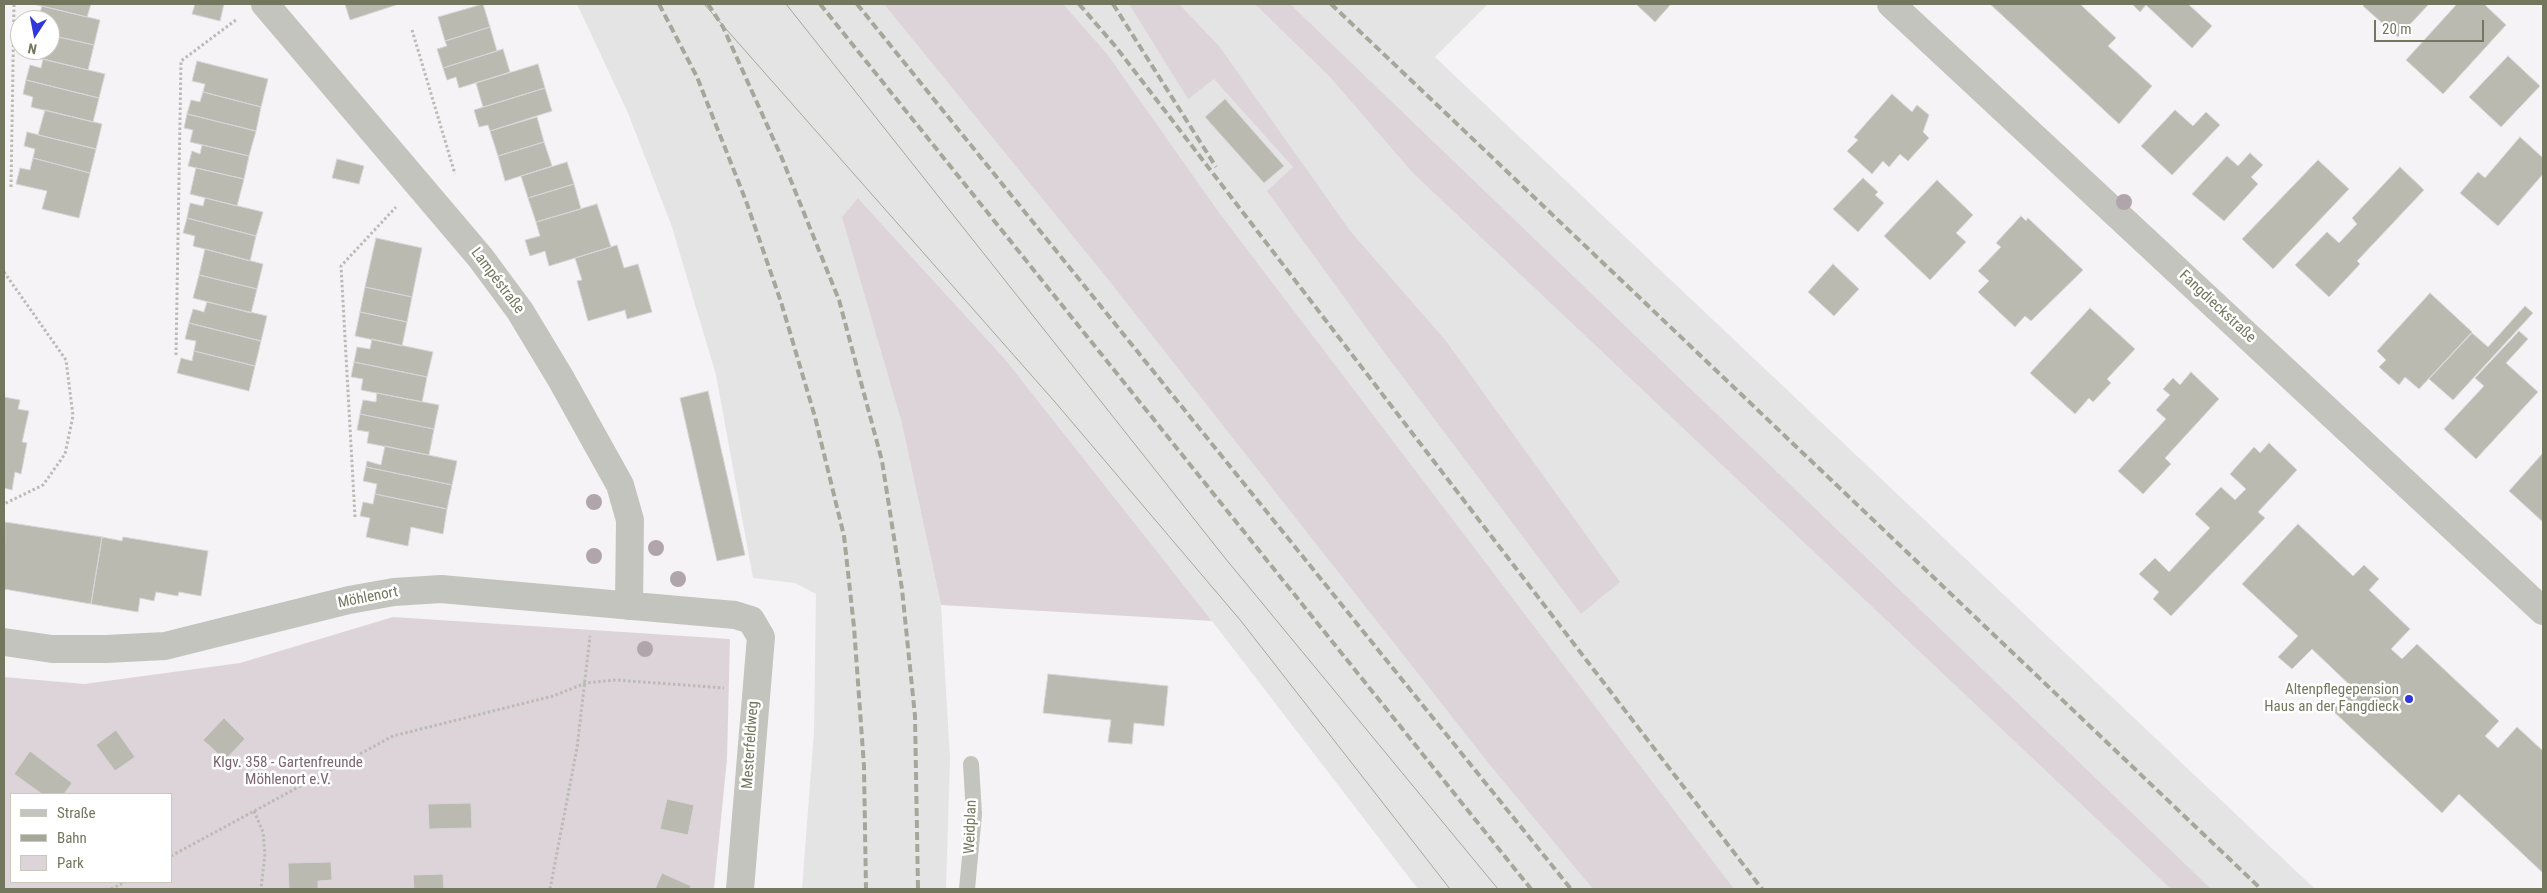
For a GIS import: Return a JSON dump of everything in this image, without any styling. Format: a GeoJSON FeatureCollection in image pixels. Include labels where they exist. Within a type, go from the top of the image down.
{"type":"FeatureCollection","features":[{"type":"Feature","properties":{"kind":"street","name":"Fangdieckstraße"},"geometry":{"type":"LineString","coordinates":[[1891,4],[2543,611]]}},
{"type":"Feature","properties":{"kind":"street","name":"Lampéstraße"},"geometry":{"type":"LineString","coordinates":[[255,9],[480,257],[520,311],[556,370],[620,485],[630,520],[629,606]]}},
{"type":"Feature","properties":{"kind":"street","name":"Möhlenort"},"geometry":{"type":"LineString","coordinates":[[4,642],[52,649],[165,646],[349,600],[394,592],[441,589],[736,615]]}},
{"type":"Feature","properties":{"kind":"street","name":"Mesterfeldweg"},"geometry":{"type":"LineString","coordinates":[[736,615],[752,620],[761,637],[740,889]]}},
{"type":"Feature","properties":{"kind":"lane","name":"Weidplan"},"geometry":{"type":"LineString","coordinates":[[967,889],[974,814],[971,764]]}},
{"type":"Feature","properties":{"kind":"path"},"geometry":{"type":"LineString","coordinates":[[11,187],[14,4]]}},
{"type":"Feature","properties":{"kind":"path"},"geometry":{"type":"LineString","coordinates":[[176,355],[181,61],[255,9]]}},
{"type":"Feature","properties":{"kind":"path"},"geometry":{"type":"LineString","coordinates":[[412,30],[456,178]]}},
{"type":"Feature","properties":{"kind":"path"},"geometry":{"type":"LineString","coordinates":[[355,517],[341,266],[397,205]]}},
{"type":"Feature","properties":{"kind":"path"},"geometry":{"type":"LineString","coordinates":[[4,272],[66,360],[73,416],[65,454],[43,485],[4,504]]}},
{"type":"Feature","properties":{"kind":"path"},"geometry":{"type":"LineString","coordinates":[[550,889],[577,748],[590,634]]}},
{"type":"Feature","properties":{"kind":"path"},"geometry":{"type":"LineString","coordinates":[[172,855],[393,736],[553,696],[586,682],[616,680],[725,688]]}},
{"type":"Feature","properties":{"kind":"path"},"geometry":{"type":"LineString","coordinates":[[254,811],[263,832],[265,854],[261,889]]}},
{"type":"Feature","properties":{"kind":"path"},"geometry":{"type":"LineString","coordinates":[[112,889],[123,883]]}},
{"type":"Feature","properties":{"kind":"shaded area"},"geometry":{"type":"Polygon","coordinates":[[[577,4],[1488,4],[1435,57],[2315,889],[1418,889],[1212,621],[1005,359],[858,198],[901,420],[941,605],[950,759],[946,889],[802,889],[814,731],[816,594],[795,583],[753,578],[716,375],[672,227],[628,113],[577,4]]]}},
{"type":"Feature","properties":{"kind":"green space"},"geometry":{"type":"Polygon","coordinates":[[[884,4],[1063,4],[1107,54],[1220,214],[1734,889],[1593,889],[1490,765],[1107,278],[884,4]]]}},
{"type":"Feature","properties":{"kind":"green space"},"geometry":{"type":"Polygon","coordinates":[[[1129,4],[1179,4],[1219,46],[1351,232],[1446,341],[1620,582],[1581,614],[1378,344],[1267,191],[1293,167],[1214,79],[1188,99],[1129,4]]]}},
{"type":"Feature","properties":{"kind":"green space"},"geometry":{"type":"Polygon","coordinates":[[[1255,4],[1290,4],[2211,889],[2171,889],[1413,173],[1330,77],[1255,4]]]}},
{"type":"Feature","properties":{"kind":"green space"},"geometry":{"type":"Polygon","coordinates":[[[858,198],[1005,359],[1212,621],[941,605],[901,420],[842,217],[858,198]]]}},
{"type":"Feature","properties":{"kind":"green space","name":"Klgv. 358 - Gartenfreunde Möhlenort e.V."},"geometry":{"type":"Polygon","coordinates":[[[393,617],[730,639],[727,759],[714,889],[4,889],[4,677],[84,684],[240,663],[393,617]]]}},
{"type":"Feature","properties":{"kind":"building"},"geometry":{"type":"Polygon","coordinates":[[[33,4],[91,4],[87,17],[33,4]]]}},
{"type":"Feature","properties":{"kind":"building"},"geometry":{"type":"Polygon","coordinates":[[[195,4],[224,4],[220,21],[192,14],[195,4]]]}},
{"type":"Feature","properties":{"kind":"building"},"geometry":{"type":"Polygon","coordinates":[[[345,4],[395,4],[396,5],[350,20],[345,4]]]}},
{"type":"Feature","properties":{"kind":"building"},"geometry":{"type":"Polygon","coordinates":[[[483,4],[490,27],[445,41],[438,17],[483,4]]]}},
{"type":"Feature","properties":{"kind":"building"},"geometry":{"type":"Polygon","coordinates":[[[1636,4],[1671,4],[1655,22],[1636,4]]]}},
{"type":"Feature","properties":{"kind":"building"},"geometry":{"type":"Polygon","coordinates":[[[1990,4],[2080,4],[2116,38],[2108,46],[2152,86],[2119,124],[1990,4]]]}},
{"type":"Feature","properties":{"kind":"building"},"geometry":{"type":"Polygon","coordinates":[[[2132,4],[2188,4],[2212,26],[2192,48],[2146,5],[2140,12],[2132,4]]]}},
{"type":"Feature","properties":{"kind":"building"},"geometry":{"type":"Polygon","coordinates":[[[2365,4],[2429,4],[2398,37],[2363,6],[2365,4]]]}},
{"type":"Feature","properties":{"kind":"building"},"geometry":{"type":"Polygon","coordinates":[[[2457,4],[2484,4],[2506,25],[2443,94],[2406,60],[2457,4]]]}},
{"type":"Feature","properties":{"kind":"building"},"geometry":{"type":"Polygon","coordinates":[[[42,6],[59,10],[41,10],[42,6]]]}},
{"type":"Feature","properties":{"kind":"building"},"geometry":{"type":"Polygon","coordinates":[[[60,10],[100,20],[94,45],[60,37],[60,10]]]}},
{"type":"Feature","properties":{"kind":"building"},"geometry":{"type":"Polygon","coordinates":[[[490,27],[497,51],[443,68],[437,49],[447,46],[445,41],[490,27]]]}},
{"type":"Feature","properties":{"kind":"building"},"geometry":{"type":"Polygon","coordinates":[[[60,37],[94,45],[88,70],[46,60],[60,60],[60,37]]]}},
{"type":"Feature","properties":{"kind":"building"},"geometry":{"type":"Polygon","coordinates":[[[503,49],[510,72],[459,88],[456,77],[447,80],[443,68],[503,49]]]}},
{"type":"Feature","properties":{"kind":"building"},"geometry":{"type":"Polygon","coordinates":[[[2508,56],[2540,86],[2501,127],[2469,97],[2508,56]]]}},
{"type":"Feature","properties":{"kind":"building"},"geometry":{"type":"Polygon","coordinates":[[[43,60],[47,60],[105,74],[99,98],[26,80],[30,65],[41,68],[43,60]]]}},
{"type":"Feature","properties":{"kind":"building"},"geometry":{"type":"Polygon","coordinates":[[[197,61],[268,79],[261,107],[203,92],[205,84],[192,81],[197,61]]]}},
{"type":"Feature","properties":{"kind":"building"},"geometry":{"type":"Polygon","coordinates":[[[538,64],[545,88],[483,107],[476,83],[538,64]]]}},
{"type":"Feature","properties":{"kind":"building"},"geometry":{"type":"Polygon","coordinates":[[[26,80],[99,98],[93,122],[31,107],[33,97],[23,94],[26,80]]]}},
{"type":"Feature","properties":{"kind":"building"},"geometry":{"type":"Polygon","coordinates":[[[545,88],[552,111],[490,131],[488,125],[479,127],[474,110],[545,88]]]}},
{"type":"Feature","properties":{"kind":"building"},"geometry":{"type":"Polygon","coordinates":[[[203,92],[261,107],[256,131],[187,114],[191,100],[200,102],[203,92]]]}},
{"type":"Feature","properties":{"kind":"building"},"geometry":{"type":"Polygon","coordinates":[[[1892,94],[1912,112],[1917,105],[1929,115],[1923,132],[1929,138],[1908,161],[1900,154],[1889,167],[1883,161],[1872,174],[1847,151],[1858,140],[1854,137],[1892,94]]]}},
{"type":"Feature","properties":{"kind":"building"},"geometry":{"type":"Polygon","coordinates":[[[1225,99],[1284,166],[1264,183],[1205,117],[1225,99]]]}},
{"type":"Feature","properties":{"kind":"building"},"geometry":{"type":"Polygon","coordinates":[[[45,110],[102,124],[96,149],[38,135],[45,110]]]}},
{"type":"Feature","properties":{"kind":"building"},"geometry":{"type":"Polygon","coordinates":[[[2175,110],[2193,126],[2206,112],[2220,125],[2172,175],[2141,146],[2175,110]]]}},
{"type":"Feature","properties":{"kind":"building"},"geometry":{"type":"Polygon","coordinates":[[[187,114],[256,131],[249,156],[190,142],[193,130],[184,128],[187,114]]]}},
{"type":"Feature","properties":{"kind":"building"},"geometry":{"type":"Polygon","coordinates":[[[537,117],[544,142],[498,156],[490,131],[537,117]]]}},
{"type":"Feature","properties":{"kind":"building"},"geometry":{"type":"Polygon","coordinates":[[[27,132],[96,149],[90,173],[33,158],[35,149],[24,146],[27,132]]]}},
{"type":"Feature","properties":{"kind":"building"},"geometry":{"type":"Polygon","coordinates":[[[2520,137],[2543,158],[2543,174],[2498,226],[2460,193],[2478,172],[2485,178],[2520,137]]]}},
{"type":"Feature","properties":{"kind":"building"},"geometry":{"type":"Polygon","coordinates":[[[544,142],[552,166],[505,181],[498,156],[544,142]]]}},
{"type":"Feature","properties":{"kind":"building"},"geometry":{"type":"Polygon","coordinates":[[[202,145],[249,156],[244,179],[188,166],[192,151],[200,154],[202,145]]]}},
{"type":"Feature","properties":{"kind":"building"},"geometry":{"type":"Polygon","coordinates":[[[2250,153],[2263,165],[2251,177],[2258,184],[2224,221],[2192,194],[2227,156],[2238,166],[2250,153]]]}},
{"type":"Feature","properties":{"kind":"building"},"geometry":{"type":"Polygon","coordinates":[[[33,158],[90,173],[79,218],[42,209],[47,191],[16,184],[20,168],[30,170],[33,158]]]}},
{"type":"Feature","properties":{"kind":"building"},"geometry":{"type":"Polygon","coordinates":[[[337,159],[364,166],[359,184],[332,178],[337,159]]]}},
{"type":"Feature","properties":{"kind":"building"},"geometry":{"type":"Polygon","coordinates":[[[2318,160],[2349,189],[2273,269],[2242,239],[2318,160]]]}},
{"type":"Feature","properties":{"kind":"building"},"geometry":{"type":"Polygon","coordinates":[[[567,162],[574,184],[528,198],[521,176],[567,162]]]}},
{"type":"Feature","properties":{"kind":"building"},"geometry":{"type":"Polygon","coordinates":[[[2400,167],[2424,190],[2357,261],[2360,264],[2329,297],[2295,265],[2327,232],[2339,243],[2357,224],[2352,218],[2400,167]]]}},
{"type":"Feature","properties":{"kind":"building"},"geometry":{"type":"Polygon","coordinates":[[[196,168],[244,179],[237,206],[190,194],[196,168]]]}},
{"type":"Feature","properties":{"kind":"building"},"geometry":{"type":"Polygon","coordinates":[[[1863,178],[1878,192],[1875,195],[1884,203],[1858,232],[1833,209],[1863,178]]]}},
{"type":"Feature","properties":{"kind":"building"},"geometry":{"type":"Polygon","coordinates":[[[1937,180],[1973,215],[1956,233],[1966,242],[1930,280],[1884,236],[1937,180]]]}},
{"type":"Feature","properties":{"kind":"building"},"geometry":{"type":"Polygon","coordinates":[[[574,184],[581,209],[536,222],[528,198],[574,184]]]}},
{"type":"Feature","properties":{"kind":"building"},"geometry":{"type":"Polygon","coordinates":[[[205,198],[263,212],[256,236],[187,218],[190,203],[203,206],[205,198]]]}},
{"type":"Feature","properties":{"kind":"building"},"geometry":{"type":"Polygon","coordinates":[[[597,204],[611,247],[549,266],[545,251],[530,256],[525,240],[540,236],[536,222],[597,204]]]}},
{"type":"Feature","properties":{"kind":"building"},"geometry":{"type":"Polygon","coordinates":[[[2021,216],[2026,221],[2028,218],[2083,270],[2031,321],[2025,316],[2015,327],[1978,292],[1989,281],[1978,271],[2001,247],[1996,243],[2021,216]]]}},
{"type":"Feature","properties":{"kind":"building"},"geometry":{"type":"Polygon","coordinates":[[[187,218],[256,236],[250,261],[193,246],[195,236],[183,233],[187,218]]]}},
{"type":"Feature","properties":{"kind":"building"},"geometry":{"type":"Polygon","coordinates":[[[376,238],[422,248],[412,297],[365,287],[376,238]]]}},
{"type":"Feature","properties":{"kind":"building"},"geometry":{"type":"Polygon","coordinates":[[[617,245],[624,268],[638,264],[652,312],[627,319],[625,310],[588,321],[577,281],[582,280],[575,258],[617,245]]]}},
{"type":"Feature","properties":{"kind":"building"},"geometry":{"type":"Polygon","coordinates":[[[205,249],[263,264],[257,289],[199,275],[205,249]]]}},
{"type":"Feature","properties":{"kind":"building"},"geometry":{"type":"Polygon","coordinates":[[[1833,264],[1859,289],[1834,316],[1808,292],[1833,264]]]}},
{"type":"Feature","properties":{"kind":"building"},"geometry":{"type":"Polygon","coordinates":[[[199,275],[257,289],[251,313],[193,298],[199,275]]]}},
{"type":"Feature","properties":{"kind":"building"},"geometry":{"type":"Polygon","coordinates":[[[365,287],[412,297],[407,322],[360,312],[365,287]]]}},
{"type":"Feature","properties":{"kind":"building"},"geometry":{"type":"Polygon","coordinates":[[[2430,293],[2472,332],[2419,389],[2405,377],[2399,385],[2379,367],[2386,360],[2377,351],[2430,293]]]}},
{"type":"Feature","properties":{"kind":"building"},"geometry":{"type":"Polygon","coordinates":[[[207,302],[267,316],[261,341],[189,323],[193,309],[204,312],[207,302]]]}},
{"type":"Feature","properties":{"kind":"building"},"geometry":{"type":"Polygon","coordinates":[[[2525,306],[2533,313],[2453,400],[2429,379],[2472,333],[2488,347],[2525,306]]]}},
{"type":"Feature","properties":{"kind":"building"},"geometry":{"type":"Polygon","coordinates":[[[2090,308],[2135,349],[2107,379],[2111,383],[2093,402],[2089,398],[2075,414],[2030,373],[2090,308]]]}},
{"type":"Feature","properties":{"kind":"building"},"geometry":{"type":"Polygon","coordinates":[[[360,312],[407,322],[402,346],[355,336],[360,312]]]}},
{"type":"Feature","properties":{"kind":"building"},"geometry":{"type":"Polygon","coordinates":[[[189,323],[261,341],[255,366],[194,351],[196,341],[185,339],[189,323]]]}},
{"type":"Feature","properties":{"kind":"building"},"geometry":{"type":"Polygon","coordinates":[[[2519,331],[2528,339],[2506,363],[2538,392],[2476,459],[2444,429],[2484,386],[2475,378],[2519,331]]]}},
{"type":"Feature","properties":{"kind":"building"},"geometry":{"type":"Polygon","coordinates":[[[372,339],[433,352],[427,377],[354,362],[357,347],[370,349],[372,339]]]}},
{"type":"Feature","properties":{"kind":"building"},"geometry":{"type":"Polygon","coordinates":[[[194,351],[255,366],[249,391],[177,373],[181,358],[192,361],[194,351]]]}},
{"type":"Feature","properties":{"kind":"building"},"geometry":{"type":"Polygon","coordinates":[[[354,362],[427,377],[422,402],[361,390],[363,379],[351,377],[354,362]]]}},
{"type":"Feature","properties":{"kind":"building"},"geometry":{"type":"Polygon","coordinates":[[[2191,372],[2219,399],[2165,458],[2171,464],[2143,494],[2118,471],[2166,419],[2156,410],[2170,395],[2163,389],[2173,378],[2180,385],[2191,372]]]}},
{"type":"Feature","properties":{"kind":"building"},"geometry":{"type":"Polygon","coordinates":[[[708,391],[745,555],[717,561],[680,398],[708,391]]]}},
{"type":"Feature","properties":{"kind":"building"},"geometry":{"type":"Polygon","coordinates":[[[377,393],[439,405],[434,429],[360,414],[363,400],[376,402],[377,393]]]}},
{"type":"Feature","properties":{"kind":"building"},"geometry":{"type":"Polygon","coordinates":[[[4,397],[20,400],[18,409],[29,411],[22,442],[27,443],[21,474],[15,472],[12,490],[4,488],[4,397]]]}},
{"type":"Feature","properties":{"kind":"building"},"geometry":{"type":"Polygon","coordinates":[[[360,414],[434,429],[429,455],[367,443],[369,432],[357,430],[360,414]]]}},
{"type":"Feature","properties":{"kind":"building"},"geometry":{"type":"Polygon","coordinates":[[[2269,443],[2297,470],[2258,512],[2265,518],[2171,616],[2153,599],[2159,592],[2139,574],[2155,558],[2169,572],[2210,528],[2195,514],[2221,487],[2235,500],[2246,489],[2230,474],[2254,447],[2260,453],[2269,443]]]}},
{"type":"Feature","properties":{"kind":"building"},"geometry":{"type":"Polygon","coordinates":[[[385,446],[457,461],[452,485],[366,467],[367,461],[381,465],[385,446]]]}},
{"type":"Feature","properties":{"kind":"building"},"geometry":{"type":"Polygon","coordinates":[[[2543,453],[2543,522],[2509,491],[2543,453]]]}},
{"type":"Feature","properties":{"kind":"building"},"geometry":{"type":"Polygon","coordinates":[[[366,467],[452,485],[447,509],[375,494],[377,484],[363,481],[366,467]]]}},
{"type":"Feature","properties":{"kind":"building"},"geometry":{"type":"Polygon","coordinates":[[[375,494],[447,509],[443,534],[411,527],[408,546],[366,537],[370,518],[360,516],[363,502],[373,504],[375,494]]]}},
{"type":"Feature","properties":{"kind":"building"},"geometry":{"type":"Polygon","coordinates":[[[5,522],[102,537],[91,604],[4,589],[5,522]]]}},
{"type":"Feature","properties":{"kind":"building","name":"Altenpflegepension Haus an der Fangdieck"},"geometry":{"type":"Polygon","coordinates":[[[2298,524],[2353,576],[2364,565],[2379,579],[2369,590],[2410,629],[2391,649],[2402,659],[2417,644],[2499,721],[2485,736],[2498,748],[2517,727],[2543,751],[2543,873],[2459,794],[2442,813],[2332,710],[2353,688],[2312,649],[2292,669],[2278,657],[2298,636],[2242,584],[2298,524]]]}},
{"type":"Feature","properties":{"kind":"building"},"geometry":{"type":"Polygon","coordinates":[[[102,537],[122,541],[123,537],[208,551],[201,596],[179,592],[178,596],[156,592],[154,601],[140,598],[138,612],[91,604],[102,537]]]}},
{"type":"Feature","properties":{"kind":"building"},"geometry":{"type":"Polygon","coordinates":[[[1048,674],[1168,686],[1164,726],[1134,723],[1132,744],[1108,742],[1111,720],[1043,713],[1048,674]]]}},
{"type":"Feature","properties":{"kind":"building"},"geometry":{"type":"Polygon","coordinates":[[[224,718],[245,739],[225,760],[203,740],[224,718]]]}},
{"type":"Feature","properties":{"kind":"building"},"geometry":{"type":"Polygon","coordinates":[[[116,730],[135,757],[115,771],[96,745],[116,730]]]}},
{"type":"Feature","properties":{"kind":"building"},"geometry":{"type":"Polygon","coordinates":[[[30,751],[72,783],[65,793],[41,793],[14,774],[30,751]]]}},
{"type":"Feature","properties":{"kind":"building"},"geometry":{"type":"Polygon","coordinates":[[[667,799],[694,805],[688,835],[660,829],[667,799]]]}},
{"type":"Feature","properties":{"kind":"building"},"geometry":{"type":"Polygon","coordinates":[[[471,803],[472,828],[429,829],[428,804],[471,803]]]}},
{"type":"Feature","properties":{"kind":"building"},"geometry":{"type":"Polygon","coordinates":[[[331,862],[332,880],[318,881],[318,889],[289,889],[288,863],[331,862]]]}},
{"type":"Feature","properties":{"kind":"building"},"geometry":{"type":"Polygon","coordinates":[[[662,873],[691,886],[690,889],[655,889],[662,873]]]}},
{"type":"Feature","properties":{"kind":"building"},"geometry":{"type":"Polygon","coordinates":[[[443,874],[444,889],[414,889],[413,875],[443,874]]]}},
{"type":"Feature","properties":{"kind":"tram line"},"geometry":{"type":"LineString","coordinates":[[704,4],[1055,402],[1241,621],[1450,889]]}},
{"type":"Feature","properties":{"kind":"tram line"},"geometry":{"type":"LineString","coordinates":[[786,4],[1225,558],[1498,889]]}},
{"type":"Feature","properties":{"kind":"railway"},"geometry":{"type":"LineString","coordinates":[[659,4],[697,77],[746,201],[781,302],[815,417],[844,536],[854,627],[864,766],[866,889]]}},
{"type":"Feature","properties":{"kind":"railway"},"geometry":{"type":"LineString","coordinates":[[708,4],[723,27],[781,156],[839,300],[882,461],[902,589],[915,716],[918,889]]}},
{"type":"Feature","properties":{"kind":"railway"},"geometry":{"type":"LineString","coordinates":[[820,4],[1531,889]]}},
{"type":"Feature","properties":{"kind":"railway"},"geometry":{"type":"LineString","coordinates":[[857,4],[1571,889]]}},
{"type":"Feature","properties":{"kind":"railway"},"geometry":{"type":"LineString","coordinates":[[1079,4],[1116,47],[1762,889]]}},
{"type":"Feature","properties":{"kind":"railway"},"geometry":{"type":"LineString","coordinates":[[1113,4],[1216,167]]}},
{"type":"Feature","properties":{"kind":"railway"},"geometry":{"type":"LineString","coordinates":[[1331,4],[2261,889]]}},
{"type":"Feature","properties":{"kind":"place","name":"Altenpflegepension Haus an der Fangdieck"},"geometry":{"type":"Point","coordinates":[2409,699]}}]}
